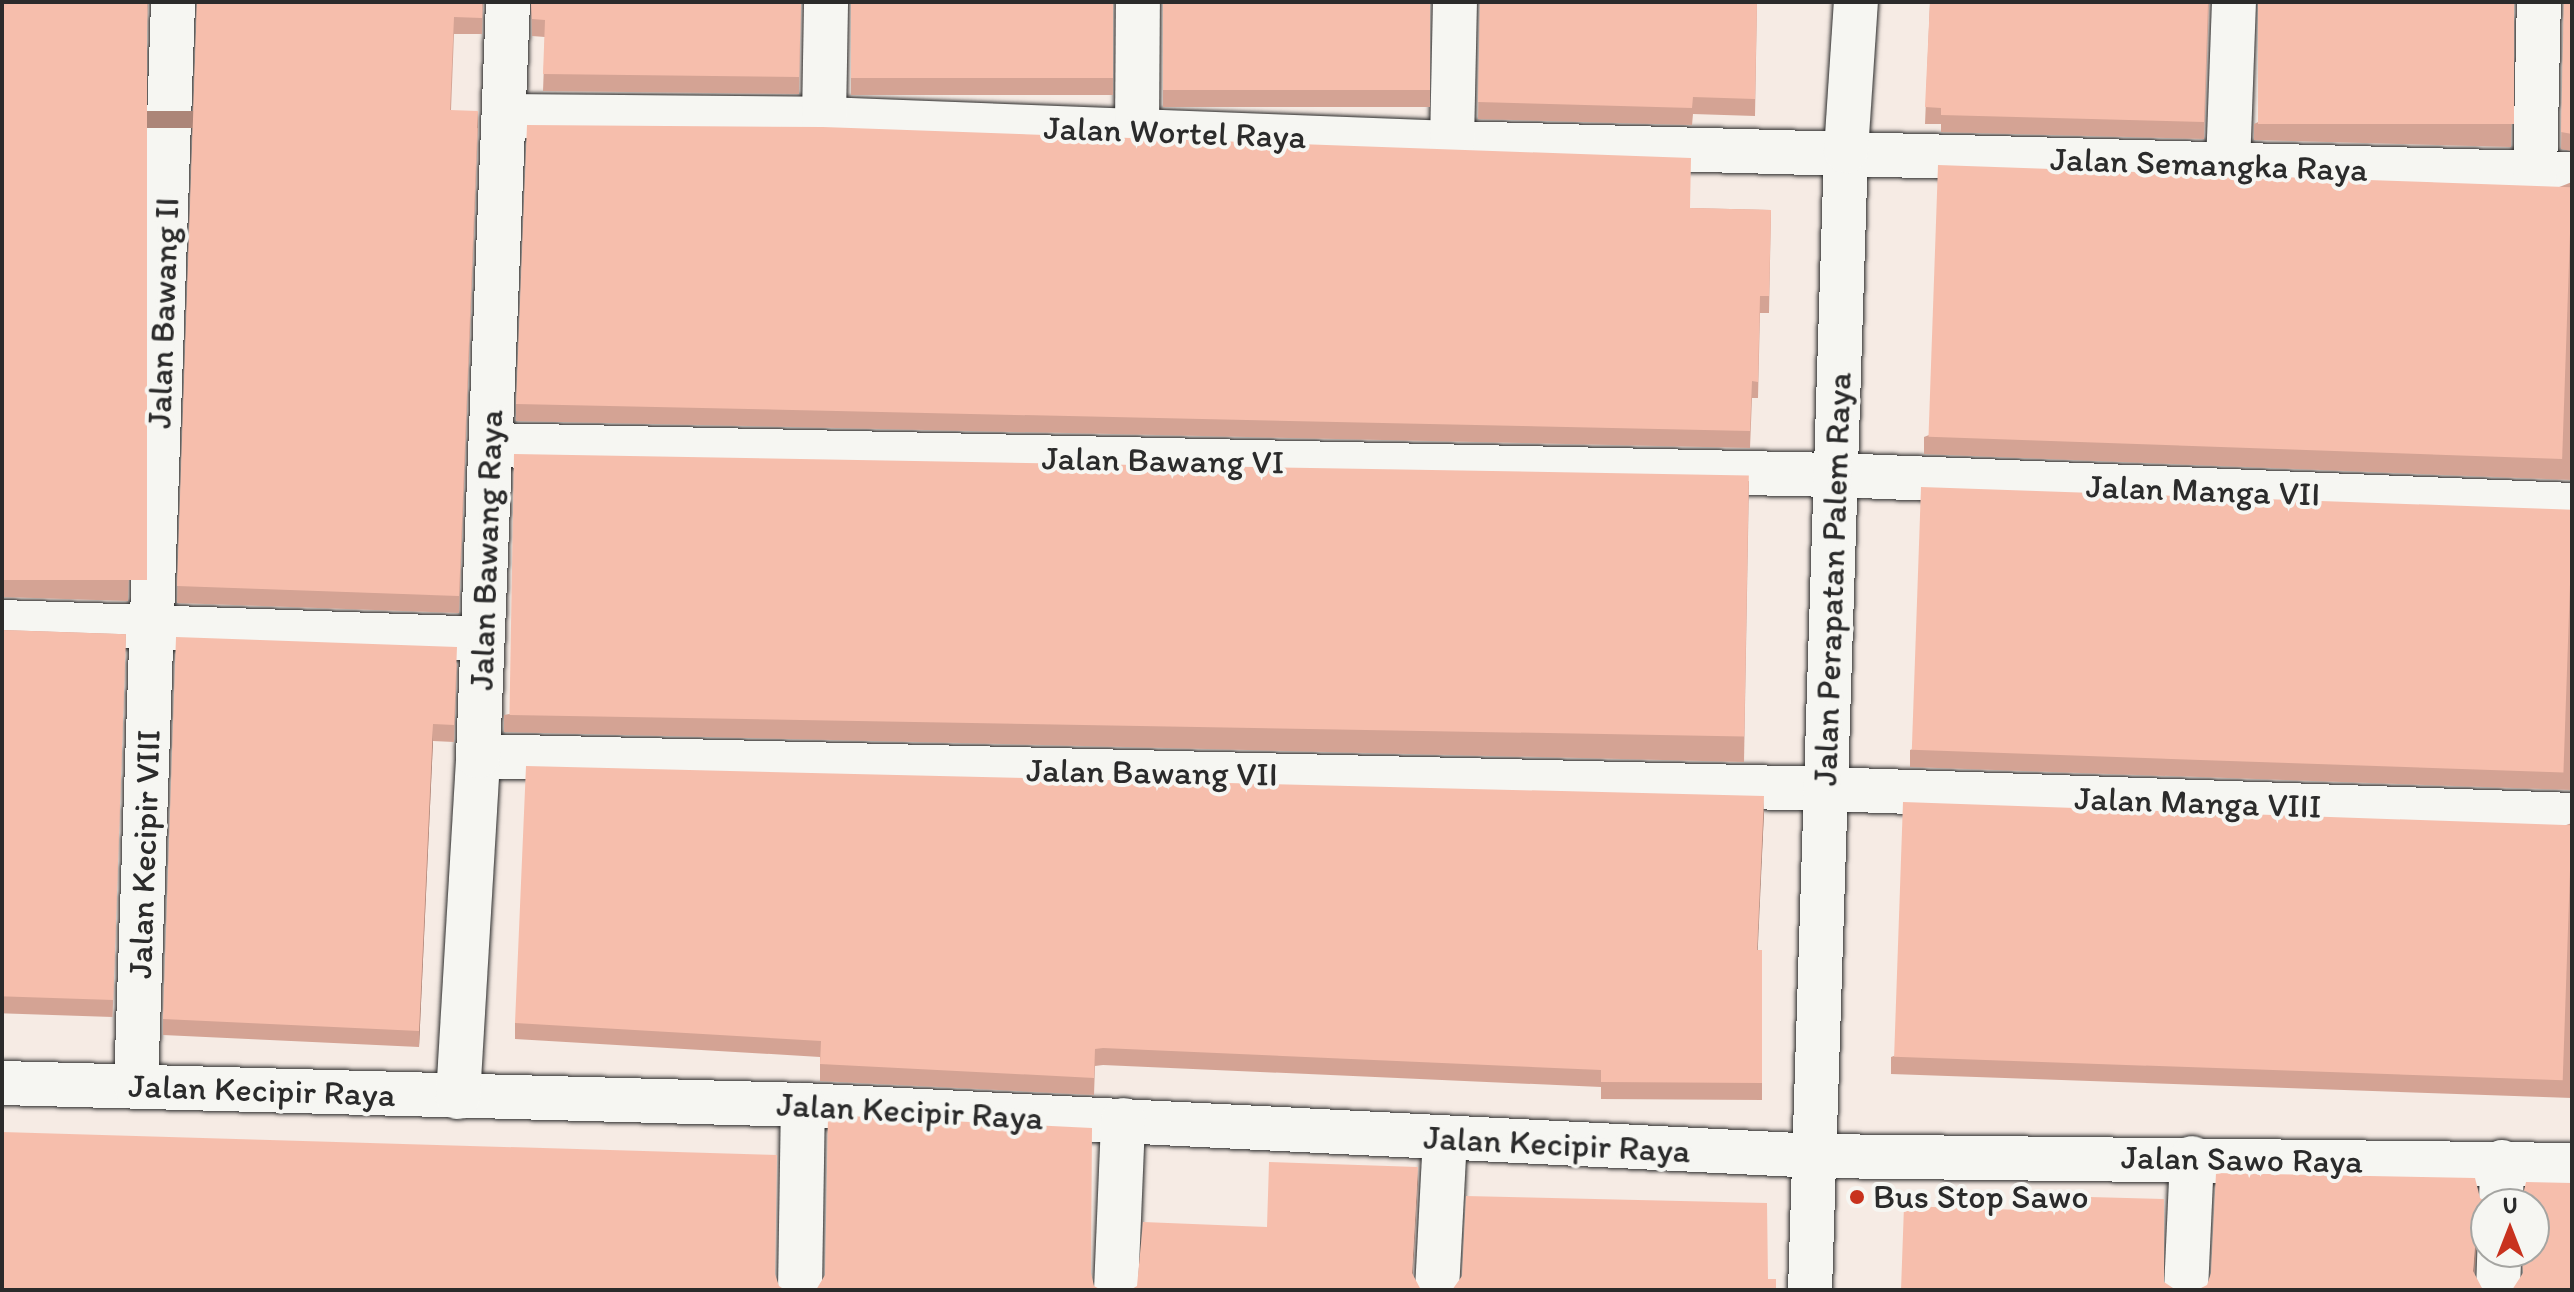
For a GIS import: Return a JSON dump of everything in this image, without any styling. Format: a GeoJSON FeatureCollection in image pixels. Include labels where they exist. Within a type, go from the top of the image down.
{"type":"FeatureCollection","features":[{"type":"Feature","properties":{"kind":"street","name":"Jalan Bawang II"},"geometry":{"type":"LineString","coordinates":[[152,624],[173,2]]}},
{"type":"Feature","properties":{"kind":"street","name":"Jalan Bawang Raya"},"geometry":{"type":"LineString","coordinates":[[458,1097],[478,756],[508,2]]}},
{"type":"Feature","properties":{"kind":"street"},"geometry":{"type":"LineString","coordinates":[[824,119],[826,2]]}},
{"type":"Feature","properties":{"kind":"street"},"geometry":{"type":"LineString","coordinates":[[1137,131],[1138,2]]}},
{"type":"Feature","properties":{"kind":"street"},"geometry":{"type":"LineString","coordinates":[[1452,143],[1455,2]]}},
{"type":"Feature","properties":{"kind":"street","name":"Jalan Perapatan Palem Raya"},"geometry":{"type":"LineString","coordinates":[[1810,1290],[1817,1156],[1825,789],[1846,151],[1856,2]]}},
{"type":"Feature","properties":{"kind":"street"},"geometry":{"type":"LineString","coordinates":[[2228,165],[2234,2]]}},
{"type":"Feature","properties":{"kind":"street"},"geometry":{"type":"LineString","coordinates":[[2539,2],[2554,174]]}},
{"type":"Feature","properties":{"kind":"street","name":"Jalan Wortel Raya"},"geometry":{"type":"LineString","coordinates":[[505,116],[824,119],[1452,143],[1846,151]]}},
{"type":"Feature","properties":{"kind":"street","name":"Jalan Semangka Raya"},"geometry":{"type":"LineString","coordinates":[[1846,151],[2554,174]]}},
{"type":"Feature","properties":{"kind":"street","name":"Jalan Bawang VI"},"geometry":{"type":"LineString","coordinates":[[491,445],[1835,475]]}},
{"type":"Feature","properties":{"kind":"street","name":"Jalan Manga VII"},"geometry":{"type":"LineString","coordinates":[[1835,475],[2572,505]]}},
{"type":"Feature","properties":{"kind":"street"},"geometry":{"type":"LineString","coordinates":[[2,622],[152,624],[481,639]]}},
{"type":"Feature","properties":{"kind":"street","name":"Jalan Kecipir VIII"},"geometry":{"type":"LineString","coordinates":[[136,1085],[152,624]]}},
{"type":"Feature","properties":{"kind":"street","name":"Jalan Bawang VII"},"geometry":{"type":"LineString","coordinates":[[478,756],[1825,789]]}},
{"type":"Feature","properties":{"kind":"street","name":"Jalan Manga VIII"},"geometry":{"type":"LineString","coordinates":[[1825,789],[2572,815]]}},
{"type":"Feature","properties":{"kind":"street","name":"Jalan Kecipir Raya"},"geometry":{"type":"LineString","coordinates":[[2,1083],[803,1105],[1817,1156]]}},
{"type":"Feature","properties":{"kind":"street"},"geometry":{"type":"LineString","coordinates":[[800,1290],[803,1105]]}},
{"type":"Feature","properties":{"kind":"street"},"geometry":{"type":"LineString","coordinates":[[1116,1290],[1123,1120]]}},
{"type":"Feature","properties":{"kind":"street"},"geometry":{"type":"LineString","coordinates":[[1437,1290],[1445,1139]]}},
{"type":"Feature","properties":{"kind":"street","name":"Jalan Sawo Raya"},"geometry":{"type":"LineString","coordinates":[[1817,1156],[2192,1158],[2501,1183],[2572,1165]]}},
{"type":"Feature","properties":{"kind":"street"},"geometry":{"type":"LineString","coordinates":[[2186,1290],[2192,1158]]}},
{"type":"Feature","properties":{"kind":"street"},"geometry":{"type":"LineString","coordinates":[[2498,1290],[2499,1268]]}},
{"type":"Feature","properties":{"kind":"building"},"geometry":{"type":"Polygon","coordinates":[[[2,2],[147,2],[147,580],[2,580],[2,2]]]}},
{"type":"Feature","properties":{"kind":"building"},"geometry":{"type":"Polygon","coordinates":[[[197,2],[482,2],[482,18],[454,17],[450,110],[478,111],[459,596],[177,586],[197,2]]]}},
{"type":"Feature","properties":{"kind":"building"},"geometry":{"type":"Polygon","coordinates":[[[531,2],[801,2],[799,77],[543,74],[545,20],[532,19],[531,2]]]}},
{"type":"Feature","properties":{"kind":"building"},"geometry":{"type":"Polygon","coordinates":[[[851,2],[1113,2],[1113,78],[851,78],[851,2]]]}},
{"type":"Feature","properties":{"kind":"building"},"geometry":{"type":"Polygon","coordinates":[[[1163,2],[1430,2],[1430,90],[1163,90],[1163,2]]]}},
{"type":"Feature","properties":{"kind":"building"},"geometry":{"type":"Polygon","coordinates":[[[1480,2],[1757,2],[1755,99],[1693,97],[1692,108],[1478,102],[1480,2]]]}},
{"type":"Feature","properties":{"kind":"building"},"geometry":{"type":"Polygon","coordinates":[[[1930,2],[2208,2],[2204,122],[1941,115],[1941,108],[1925,107],[1930,2]]]}},
{"type":"Feature","properties":{"kind":"building"},"geometry":{"type":"Polygon","coordinates":[[[2258,2],[2514,2],[2514,124],[2258,124],[2258,2]]]}},
{"type":"Feature","properties":{"kind":"building"},"geometry":{"type":"Polygon","coordinates":[[[2564,2],[2572,2],[2572,134],[2561,132],[2564,2]]]}},
{"type":"Feature","properties":{"kind":"building"},"geometry":{"type":"Polygon","coordinates":[[[527,125],[823,127],[1691,158],[1690,208],[1771,210],[1769,296],[1760,296],[1758,382],[1752,381],[1750,431],[516,404],[527,125]]]}},
{"type":"Feature","properties":{"kind":"building"},"geometry":{"type":"Polygon","coordinates":[[[1938,165],[2572,187],[2562,459],[1929,437],[1938,165]]]}},
{"type":"Feature","properties":{"kind":"building"},"geometry":{"type":"Polygon","coordinates":[[[514,454],[1749,476],[1744,737],[509,715],[514,454]]]}},
{"type":"Feature","properties":{"kind":"building"},"geometry":{"type":"Polygon","coordinates":[[[1921,487],[2572,510],[2563,773],[1912,750],[1921,487]]]}},
{"type":"Feature","properties":{"kind":"building"},"geometry":{"type":"Polygon","coordinates":[[[2,630],[126,634],[113,1000],[2,996],[2,630]]]}},
{"type":"Feature","properties":{"kind":"building"},"geometry":{"type":"Polygon","coordinates":[[[176,637],[457,647],[454,725],[433,724],[419,1031],[163,1019],[176,637]]]}},
{"type":"Feature","properties":{"kind":"building"},"geometry":{"type":"Polygon","coordinates":[[[526,766],[1764,796],[1757,950],[1762,950],[1762,1083],[1601,1082],[1601,1070],[1103,1048],[1095,1049],[1094,1078],[820,1064],[821,1041],[515,1023],[526,766]]]}},
{"type":"Feature","properties":{"kind":"building"},"geometry":{"type":"Polygon","coordinates":[[[1903,802],[2572,825],[2563,1080],[1894,1057],[1903,802]]]}},
{"type":"Feature","properties":{"kind":"building"},"geometry":{"type":"Polygon","coordinates":[[[828,1115],[1092,1128],[1091,1273],[1094,1286],[1101,1290],[816,1290],[825,1275],[828,1115]]]}},
{"type":"Feature","properties":{"kind":"building"},"geometry":{"type":"Polygon","coordinates":[[[2,1132],[777,1155],[775,1274],[779,1286],[785,1290],[2,1290],[2,1132]]]}},
{"type":"Feature","properties":{"kind":"building"},"geometry":{"type":"Polygon","coordinates":[[[1269,1162],[1418,1167],[1412,1273],[1421,1290],[1130,1290],[1137,1286],[1143,1222],[1267,1227],[1269,1162]]]}},
{"type":"Feature","properties":{"kind":"building"},"geometry":{"type":"Polygon","coordinates":[[[2216,1173],[2475,1178],[2478,1188],[2470,1188],[2470,1268],[2473,1268],[2483,1290],[2197,1290],[2207,1285],[2211,1273],[2216,1173]]]}},
{"type":"Feature","properties":{"kind":"building"},"geometry":{"type":"Polygon","coordinates":[[[2526,1182],[2572,1183],[2572,1290],[2512,1290],[2523,1273],[2523,1268],[2550,1268],[2550,1188],[2525,1188],[2526,1182]]]}},
{"type":"Feature","properties":{"kind":"building"},"geometry":{"type":"Polygon","coordinates":[[[1466,1196],[1767,1203],[1768,1279],[1776,1279],[1776,1290],[1452,1290],[1462,1276],[1466,1196]]]}},
{"type":"Feature","properties":{"kind":"building"},"geometry":{"type":"Polygon","coordinates":[[[2052,1196],[2164,1199],[2164,1282],[2176,1290],[1901,1290],[1904,1206],[2051,1211],[2052,1196]]]}},
{"type":"Feature","properties":{"kind":"place","name":"Bus Stop Sawo"},"geometry":{"type":"Point","coordinates":[1857,1197]}}]}
